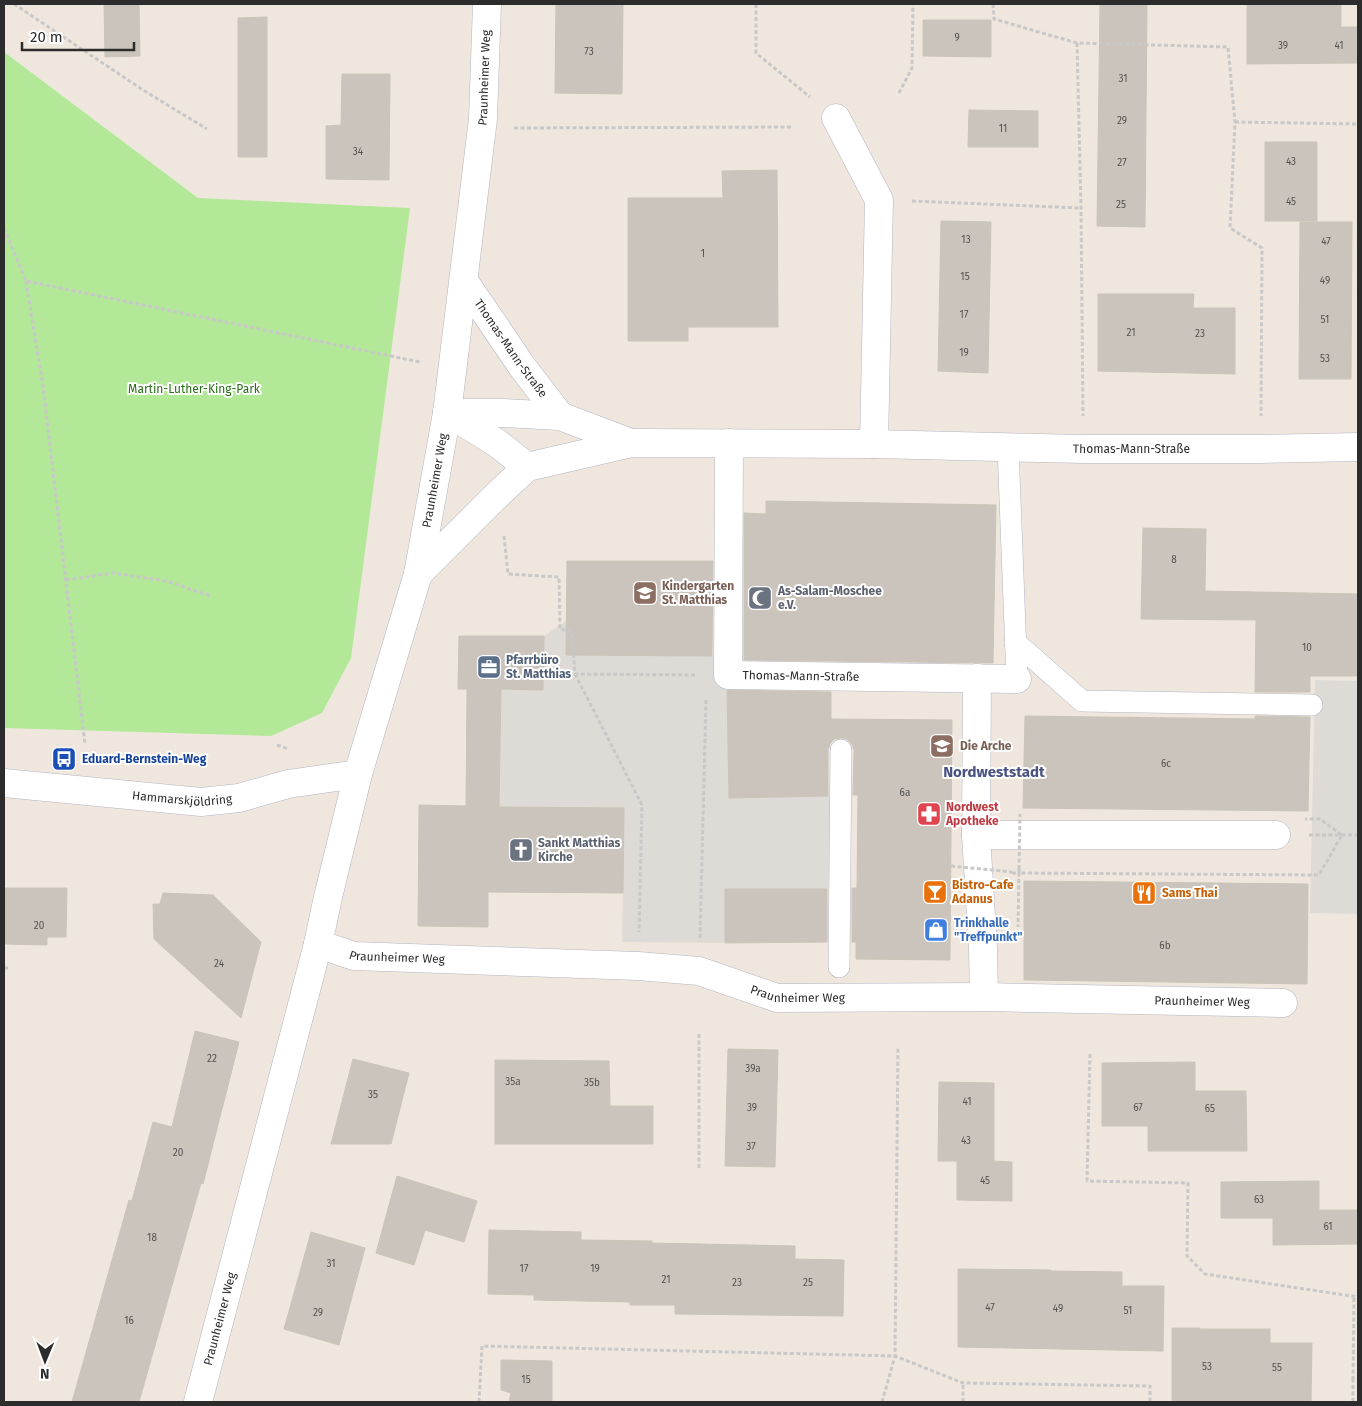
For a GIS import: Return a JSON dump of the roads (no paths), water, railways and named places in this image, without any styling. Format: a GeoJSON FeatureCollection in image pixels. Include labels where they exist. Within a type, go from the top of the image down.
{"type":"FeatureCollection","features":[{"type":"Feature","properties":{"kind":"street","name":"Praunheimer Weg"},"geometry":{"type":"LineString","coordinates":[[198,1402],[318,944],[358,774],[418,574],[447,412],[464,280],[483,119],[487,4]]}},
{"type":"Feature","properties":{"kind":"street"},"geometry":{"type":"LineString","coordinates":[[836,118],[879,200],[874,444]]}},
{"type":"Feature","properties":{"kind":"street","name":"Thomas-Mann-Straße"},"geometry":{"type":"LineString","coordinates":[[464,280],[521,364],[560,416]]}},
{"type":"Feature","properties":{"kind":"street","name":"Thomas-Mann-Straße"},"geometry":{"type":"LineString","coordinates":[[447,412],[560,416],[631,443]]}},
{"type":"Feature","properties":{"kind":"street"},"geometry":{"type":"LineString","coordinates":[[418,574],[527,467],[497,443],[447,412]]}},
{"type":"Feature","properties":{"kind":"street","name":"Thomas-Mann-Straße"},"geometry":{"type":"LineString","coordinates":[[527,467],[631,443],[874,444],[1083,449],[1358,447]]}},
{"type":"Feature","properties":{"kind":"street","name":"Thomas-Mann-Straße"},"geometry":{"type":"LineString","coordinates":[[729,443],[718,675],[1017,679]]}},
{"type":"Feature","properties":{"kind":"street"},"geometry":{"type":"LineString","coordinates":[[978,678],[976,835],[984,997]]}},
{"type":"Feature","properties":{"kind":"street","name":"Hammarskjöldring"},"geometry":{"type":"LineString","coordinates":[[4,783],[201,802],[239,798],[288,784],[358,774]]}},
{"type":"Feature","properties":{"kind":"street"},"geometry":{"type":"LineString","coordinates":[[976,835],[1276,835]]}},
{"type":"Feature","properties":{"kind":"street","name":"Praunheimer Weg"},"geometry":{"type":"LineString","coordinates":[[318,944],[354,956],[638,966],[699,971],[777,998],[984,997],[1283,1003]]}},
{"type":"Feature","properties":{"kind":"lane"},"geometry":{"type":"LineString","coordinates":[[1008,447],[1017,679]]}},
{"type":"Feature","properties":{"kind":"lane"},"geometry":{"type":"LineString","coordinates":[[1015,642],[1082,701],[1312,706]]}},
{"type":"Feature","properties":{"kind":"lane"},"geometry":{"type":"LineString","coordinates":[[838,967],[842,750]]}},
{"type":"Feature","properties":{"kind":"place","name":"Kindergarten St. Matthias"},"geometry":{"type":"Point","coordinates":[645,593]}},
{"type":"Feature","properties":{"kind":"place","name":"As-Salam-Moschee e.V."},"geometry":{"type":"Point","coordinates":[760,598]}},
{"type":"Feature","properties":{"kind":"place","name":"Pfarrbüro St. Matthias"},"geometry":{"type":"Point","coordinates":[489,667]}},
{"type":"Feature","properties":{"kind":"place","name":"Die Arche"},"geometry":{"type":"Point","coordinates":[942,746]}},
{"type":"Feature","properties":{"kind":"place","name":"Eduard-Bernstein-Weg"},"geometry":{"type":"Point","coordinates":[64,759]}},
{"type":"Feature","properties":{"kind":"place","name":"Nordwest Apotheke"},"geometry":{"type":"Point","coordinates":[929,814]}},
{"type":"Feature","properties":{"kind":"place","name":"Sankt Matthias Kirche"},"geometry":{"type":"Point","coordinates":[521,850]}},
{"type":"Feature","properties":{"kind":"place","name":"Bistro-Cafe Adanus"},"geometry":{"type":"Point","coordinates":[935,892]}},
{"type":"Feature","properties":{"kind":"place","name":"Sams Thai"},"geometry":{"type":"Point","coordinates":[1144,893]}},
{"type":"Feature","properties":{"kind":"place","name":"Trinkhalle \"Treffpunkt\""},"geometry":{"type":"Point","coordinates":[936,930]}},
{"type":"Feature","properties":{"kind":"district","name":"Nordweststadt"},"geometry":{"type":"Point","coordinates":[994,772]}},
{"type":"Feature","properties":{"kind":"park label","name":"Martin-Luther-King-Park"},"geometry":{"type":"Point","coordinates":[194,389]}}]}
